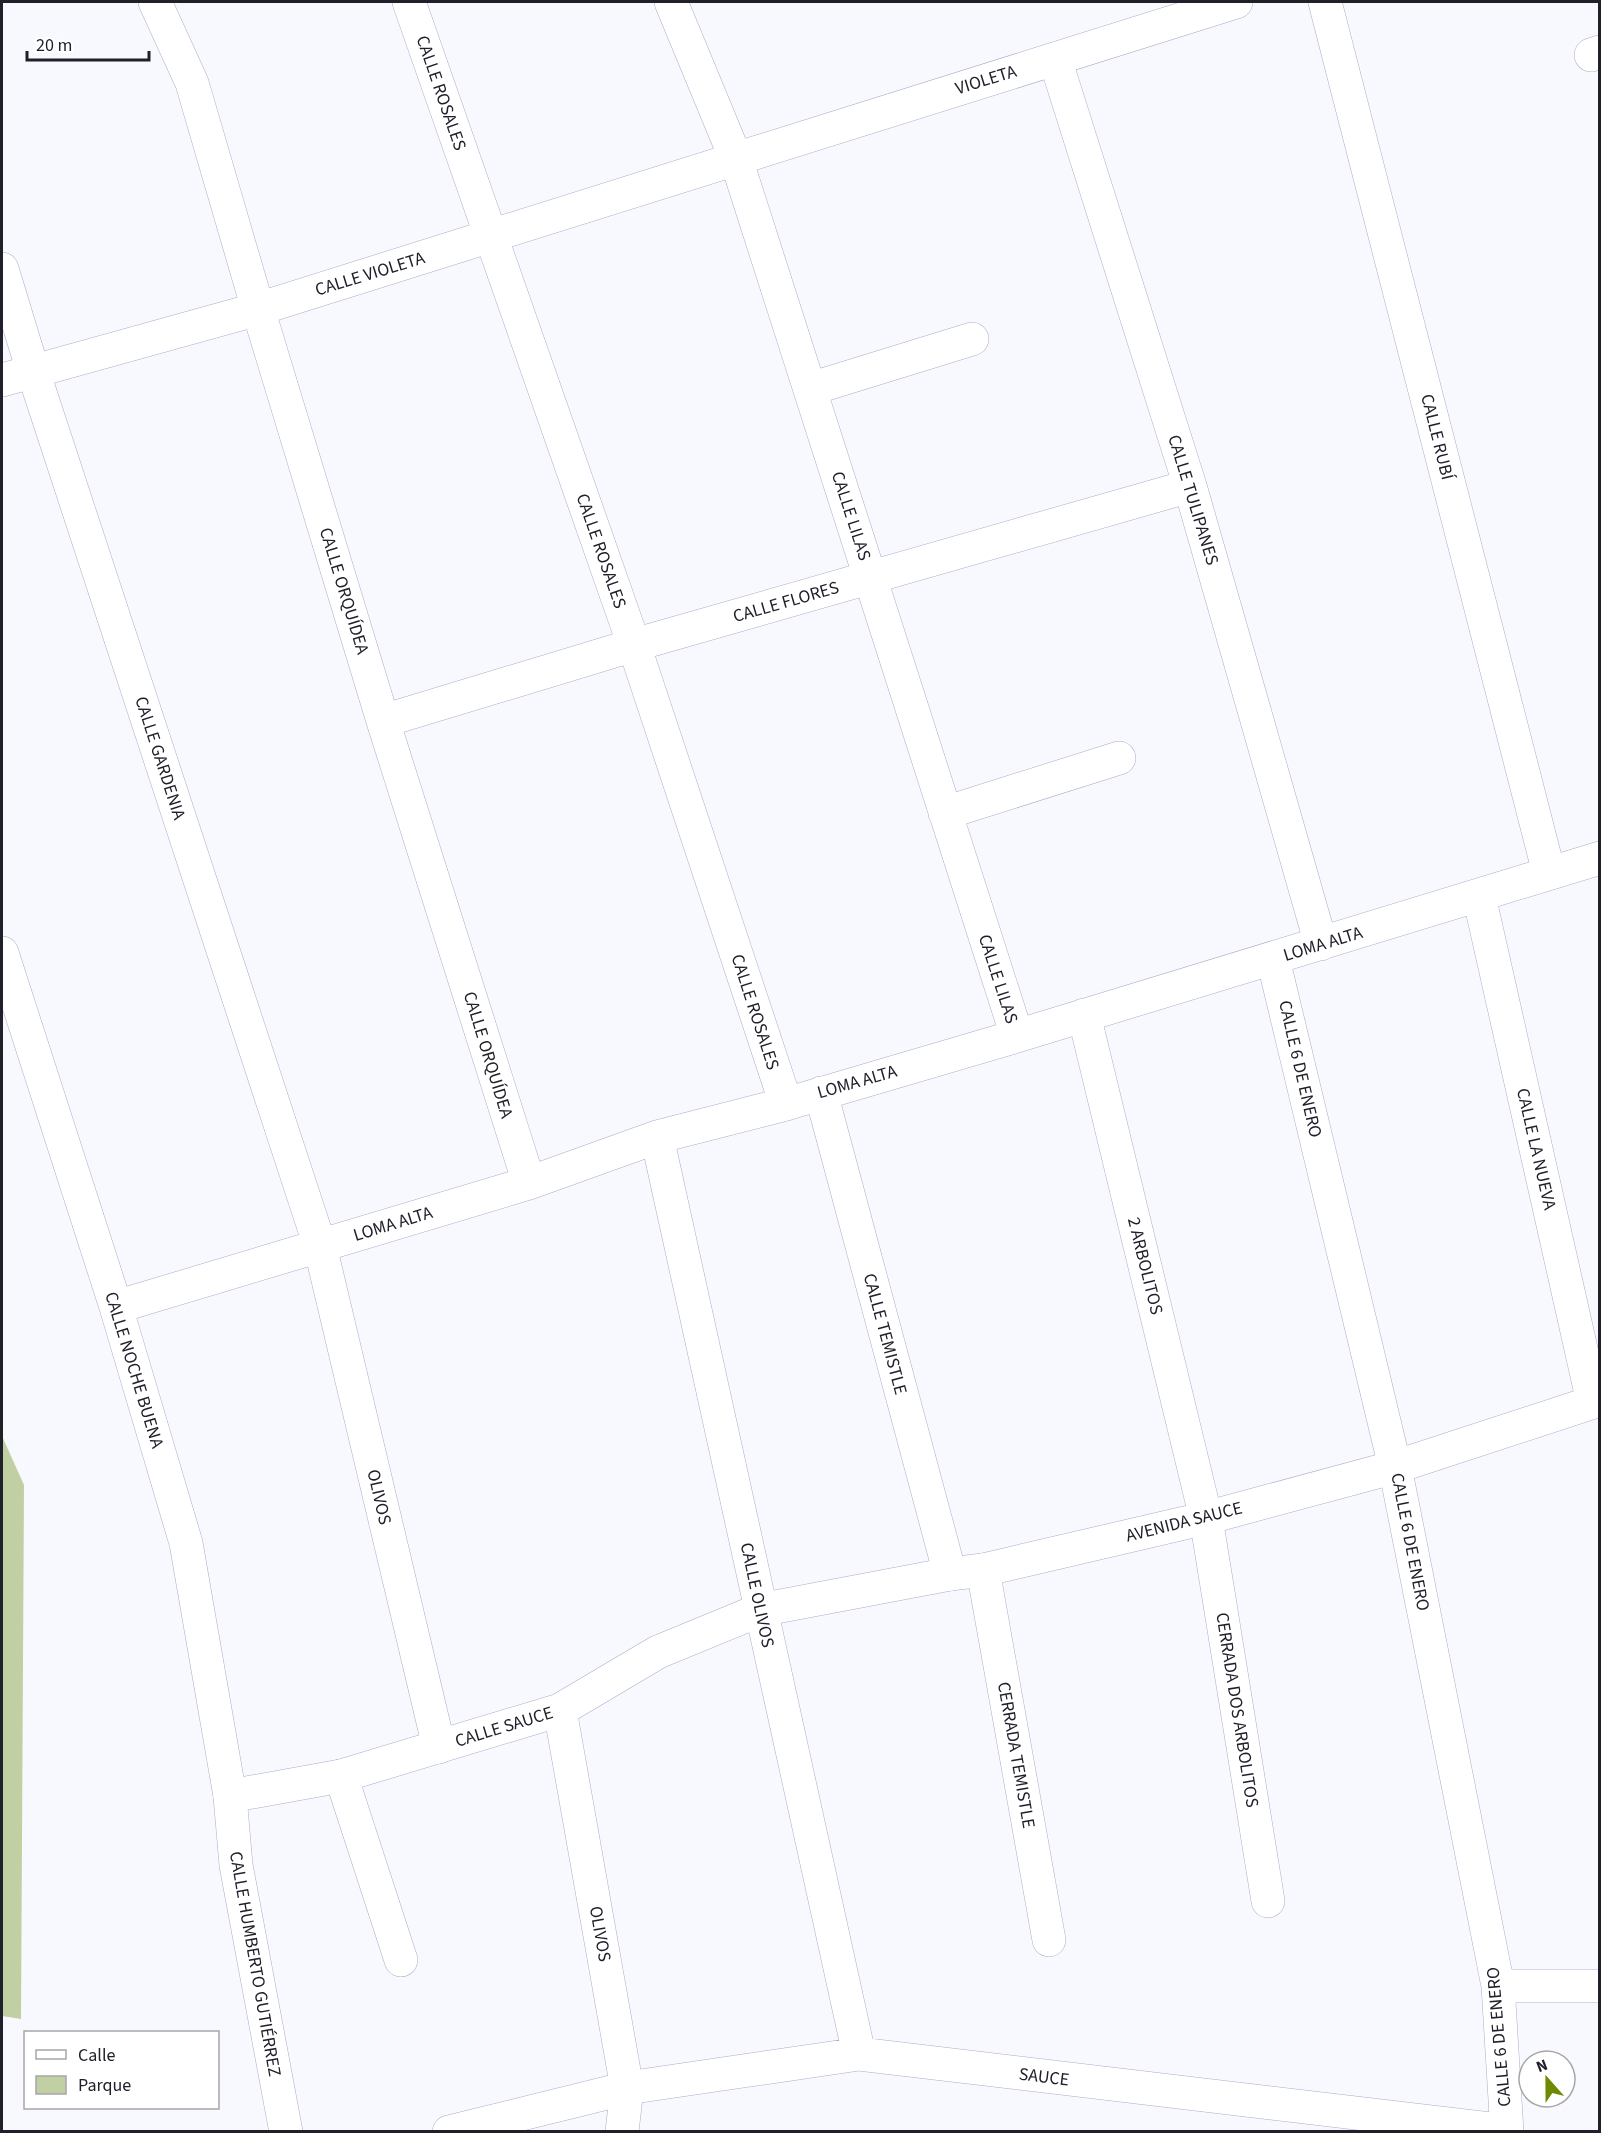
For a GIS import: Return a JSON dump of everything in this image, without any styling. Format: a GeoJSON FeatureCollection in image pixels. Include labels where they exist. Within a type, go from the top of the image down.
{"type":"FeatureCollection","features":[{"type":"Feature","properties":{"kind":"street","name":"CALLE ORQUÍDEA"},"geometry":{"type":"LineString","coordinates":[[155,2],[192,82],[383,721],[529,1183]]}},
{"type":"Feature","properties":{"kind":"street","name":"CALLE ROSALES"},"geometry":{"type":"LineString","coordinates":[[409,2],[634,645],[786,1104]]}},
{"type":"Feature","properties":{"kind":"street","name":"CALLE LILAS"},"geometry":{"type":"LineString","coordinates":[[671,2],[736,159],[1017,1036]]}},
{"type":"Feature","properties":{"kind":"street","name":"VIOLETA"},"geometry":{"type":"LineString","coordinates":[[736,159],[1236,2]]}},
{"type":"Feature","properties":{"kind":"street","name":"CALLE RUBÍ"},"geometry":{"type":"LineString","coordinates":[[1325,2],[1549,873]]}},
{"type":"Feature","properties":{"kind":"street","name":"CALLE TULIPANES"},"geometry":{"type":"LineString","coordinates":[[1055,59],[1190,486],[1321,944]]}},
{"type":"Feature","properties":{"kind":"street","name":"CALLE VIOLETA"},"geometry":{"type":"LineString","coordinates":[[2,380],[258,309],[736,159]]}},
{"type":"Feature","properties":{"kind":"street","name":"CALLE GARDENIA"},"geometry":{"type":"LineString","coordinates":[[2,269],[33,371],[320,1246]]}},
{"type":"Feature","properties":{"kind":"street"},"geometry":{"type":"LineString","coordinates":[[810,389],[972,339]]}},
{"type":"Feature","properties":{"kind":"street","name":"CALLE FLORES"},"geometry":{"type":"LineString","coordinates":[[383,721],[634,645],[1190,486]]}},
{"type":"Feature","properties":{"kind":"street"},"geometry":{"type":"LineString","coordinates":[[945,813],[1119,758]]}},
{"type":"Feature","properties":{"kind":"street","name":"LOMA ALTA"},"geometry":{"type":"LineString","coordinates":[[116,1307],[529,1183],[657,1137],[786,1104],[1017,1036],[1599,858]]}},
{"type":"Feature","properties":{"kind":"street","name":"CALLE LA NUEVA"},"geometry":{"type":"LineString","coordinates":[[1479,896],[1596,1401]]}},
{"type":"Feature","properties":{"kind":"street","name":"CALLE NOCHE BUENA"},"geometry":{"type":"LineString","coordinates":[[2,953],[116,1307],[186,1543],[230,1796]]}},
{"type":"Feature","properties":{"kind":"street","name":"CALLE 6 DE ENERO"},"geometry":{"type":"LineString","coordinates":[[1273,959],[1395,1467],[1498,1986],[1507,2131]]}},
{"type":"Feature","properties":{"kind":"street","name":"2 ARBOLITOS"},"geometry":{"type":"LineString","coordinates":[[1083,1015],[1206,1518]]}},
{"type":"Feature","properties":{"kind":"street","name":"CALLE TEMISTLE"},"geometry":{"type":"LineString","coordinates":[[821,1093],[950,1574]]}},
{"type":"Feature","properties":{"kind":"street","name":"CALLE OLIVOS"},"geometry":{"type":"LineString","coordinates":[[657,1137],[859,2054]]}},
{"type":"Feature","properties":{"kind":"street","name":"OLIVOS"},"geometry":{"type":"LineString","coordinates":[[320,1246],[439,1747]]}},
{"type":"Feature","properties":{"kind":"street","name":"AVENIDA SAUCE"},"geometry":{"type":"LineString","coordinates":[[760,1610],[982,1570],[1206,1518],[1395,1467],[1596,1401]]}},
{"type":"Feature","properties":{"kind":"street","name":"CERRADA DOS ARBOLITOS"},"geometry":{"type":"LineString","coordinates":[[1206,1518],[1268,1901]]}},
{"type":"Feature","properties":{"kind":"street","name":"CERRADA TEMISTLE"},"geometry":{"type":"LineString","coordinates":[[982,1570],[1049,1940]]}},
{"type":"Feature","properties":{"kind":"street","name":"CALLE SAUCE"},"geometry":{"type":"LineString","coordinates":[[230,1796],[341,1776],[560,1710],[658,1652],[760,1610]]}},
{"type":"Feature","properties":{"kind":"street","name":"OLIVOS"},"geometry":{"type":"LineString","coordinates":[[560,1710],[627,2088]]}},
{"type":"Feature","properties":{"kind":"street"},"geometry":{"type":"LineString","coordinates":[[341,1776],[400,1960]]}},
{"type":"Feature","properties":{"kind":"street","name":"CALLE HUMBERTO GUTIÉRREZ"},"geometry":{"type":"LineString","coordinates":[[230,1796],[236,1865],[285,2132]]}},
{"type":"Feature","properties":{"kind":"street"},"geometry":{"type":"LineString","coordinates":[[1498,1986],[1599,1986]]}},
{"type":"Feature","properties":{"kind":"street","name":"SAUCE"},"geometry":{"type":"LineString","coordinates":[[448,2132],[627,2088],[859,2054],[978,2070],[1507,2131]]}},
{"type":"Feature","properties":{"kind":"street"},"geometry":{"type":"LineString","coordinates":[[622,2132],[627,2088]]}},
{"type":"Feature","properties":{"kind":"green space"},"geometry":{"type":"Polygon","coordinates":[[[2,1436],[24,1485],[21,2019],[2,2016],[2,1436]]]}}]}
